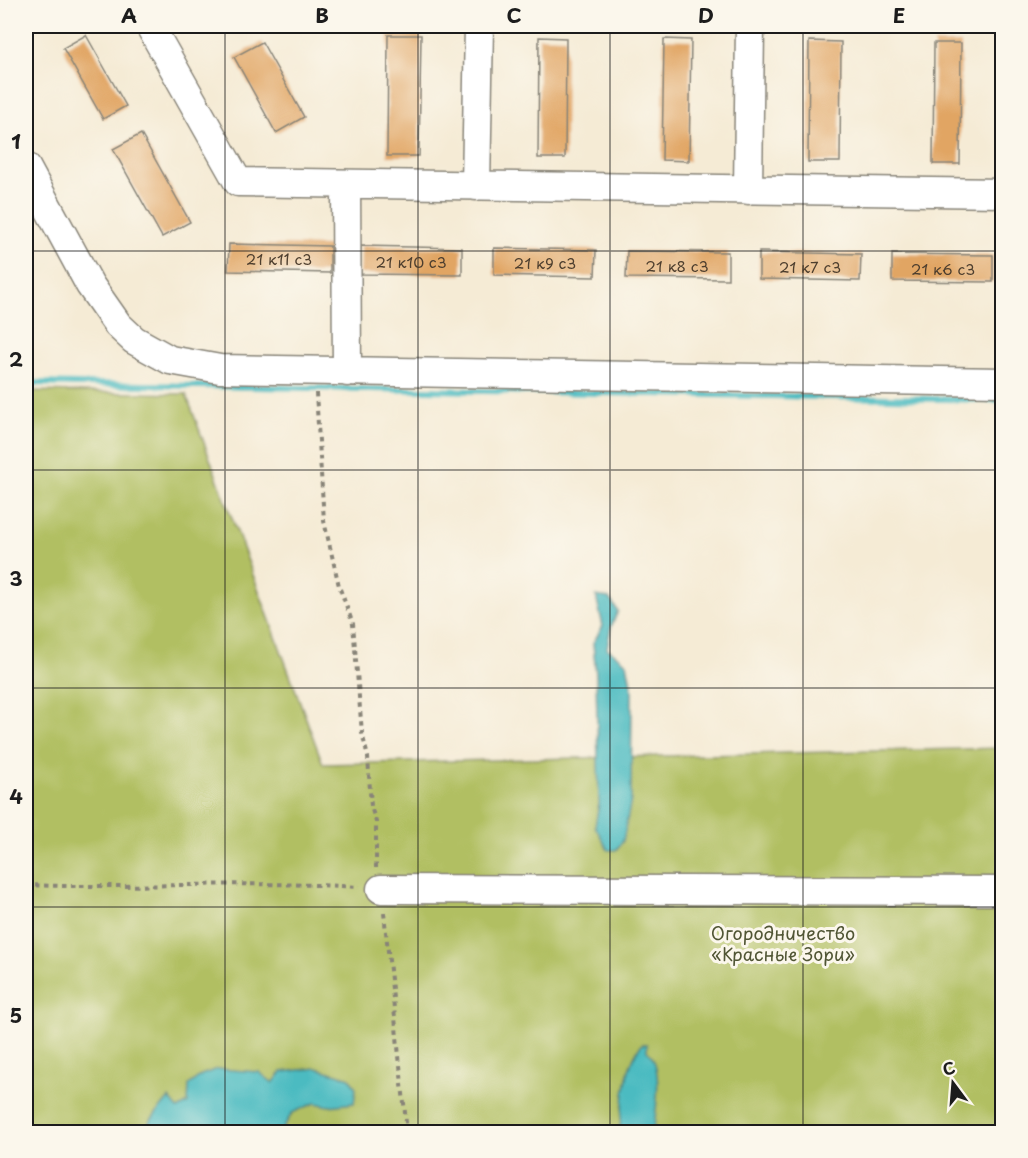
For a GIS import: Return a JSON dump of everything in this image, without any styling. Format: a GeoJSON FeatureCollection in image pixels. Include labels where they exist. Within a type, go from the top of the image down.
{"type":"FeatureCollection","features":[{"type":"Feature","properties":{"kind":"street"},"geometry":{"type":"LineString","coordinates":[[150,26],[238,182],[1002,193]]}},
{"type":"Feature","properties":{"kind":"street"},"geometry":{"type":"LineString","coordinates":[[476,186],[479,26]]}},
{"type":"Feature","properties":{"kind":"street"},"geometry":{"type":"LineString","coordinates":[[748,190],[750,26]]}},
{"type":"Feature","properties":{"kind":"street"},"geometry":{"type":"LineString","coordinates":[[28,178],[90,285],[118,325],[134,340],[170,360],[220,369],[1002,382]]}},
{"type":"Feature","properties":{"kind":"street"},"geometry":{"type":"LineString","coordinates":[[345,184],[347,372]]}},
{"type":"Feature","properties":{"kind":"street"},"geometry":{"type":"LineString","coordinates":[[381,888],[1002,891]]}},
{"type":"Feature","properties":{"kind":"path"},"geometry":{"type":"LineString","coordinates":[[316,397],[324,521],[339,586],[353,624],[362,733],[368,757],[371,807],[376,822],[376,871],[381,888],[407,1132]]}},
{"type":"Feature","properties":{"kind":"path"},"geometry":{"type":"LineString","coordinates":[[26,885],[79,887],[271,883],[381,888]]}},
{"type":"Feature","properties":{"kind":"green space","name":"Огородничество «Красные Зори»"},"geometry":{"type":"Polygon","coordinates":[[[26,391],[186,394],[323,764],[1002,748],[1002,1132],[26,1132],[26,391]]]}},
{"type":"Feature","properties":{"kind":"water"},"geometry":{"type":"Polygon","coordinates":[[[596,596],[609,598],[618,611],[611,627],[607,648],[627,663],[632,690],[631,800],[623,841],[616,850],[608,850],[595,826],[599,804],[596,675],[593,643],[603,626],[596,596]]]}},
{"type":"Feature","properties":{"kind":"water"},"geometry":{"type":"Polygon","coordinates":[[[642,1044],[647,1044],[647,1051],[656,1066],[657,1098],[654,1127],[648,1132],[619,1132],[628,1075],[642,1044]]]}},
{"type":"Feature","properties":{"kind":"water"},"geometry":{"type":"Polygon","coordinates":[[[317,1068],[350,1078],[356,1088],[354,1103],[329,1106],[315,1103],[292,1113],[281,1132],[148,1132],[149,1122],[169,1098],[178,1109],[188,1103],[189,1085],[201,1075],[218,1069],[259,1072],[273,1083],[282,1072],[317,1068]]]}},
{"type":"Feature","properties":{"kind":"building"},"geometry":{"type":"Polygon","coordinates":[[[86,35],[126,106],[103,119],[63,48],[86,35]]]}},
{"type":"Feature","properties":{"kind":"building"},"geometry":{"type":"Polygon","coordinates":[[[388,35],[421,35],[419,156],[387,156],[388,35]]]}},
{"type":"Feature","properties":{"kind":"building"},"geometry":{"type":"Polygon","coordinates":[[[539,37],[566,38],[565,158],[538,158],[539,37]]]}},
{"type":"Feature","properties":{"kind":"building"},"geometry":{"type":"Polygon","coordinates":[[[664,39],[691,40],[689,161],[662,160],[664,39]]]}},
{"type":"Feature","properties":{"kind":"building"},"geometry":{"type":"Polygon","coordinates":[[[809,41],[841,42],[840,162],[808,162],[809,41]]]}},
{"type":"Feature","properties":{"kind":"building"},"geometry":{"type":"Polygon","coordinates":[[[262,42],[304,117],[276,133],[234,57],[262,42]]]}},
{"type":"Feature","properties":{"kind":"building"},"geometry":{"type":"Polygon","coordinates":[[[934,43],[961,43],[960,164],[933,164],[934,43]]]}},
{"type":"Feature","properties":{"kind":"building"},"geometry":{"type":"Polygon","coordinates":[[[141,134],[190,222],[162,237],[113,149],[141,134]]]}},
{"type":"Feature","properties":{"kind":"building"},"geometry":{"type":"Polygon","coordinates":[[[229,244],[330,246],[330,273],[228,271],[229,244]]]}},
{"type":"Feature","properties":{"kind":"building"},"geometry":{"type":"Polygon","coordinates":[[[361,246],[462,248],[462,275],[360,274],[361,246]]]}},
{"type":"Feature","properties":{"kind":"building"},"geometry":{"type":"Polygon","coordinates":[[[494,248],[596,250],[595,277],[494,275],[494,248]]]}},
{"type":"Feature","properties":{"kind":"building"},"geometry":{"type":"Polygon","coordinates":[[[627,251],[728,252],[728,279],[626,278],[627,251]]]}},
{"type":"Feature","properties":{"kind":"building"},"geometry":{"type":"Polygon","coordinates":[[[759,252],[861,254],[860,281],[759,279],[759,252]]]}},
{"type":"Feature","properties":{"kind":"building"},"geometry":{"type":"Polygon","coordinates":[[[892,254],[993,255],[993,282],[892,281],[892,254]]]}},
{"type":"Feature","properties":{"kind":"waterway"},"geometry":{"type":"LineString","coordinates":[[26,383],[1002,400]]}}]}
